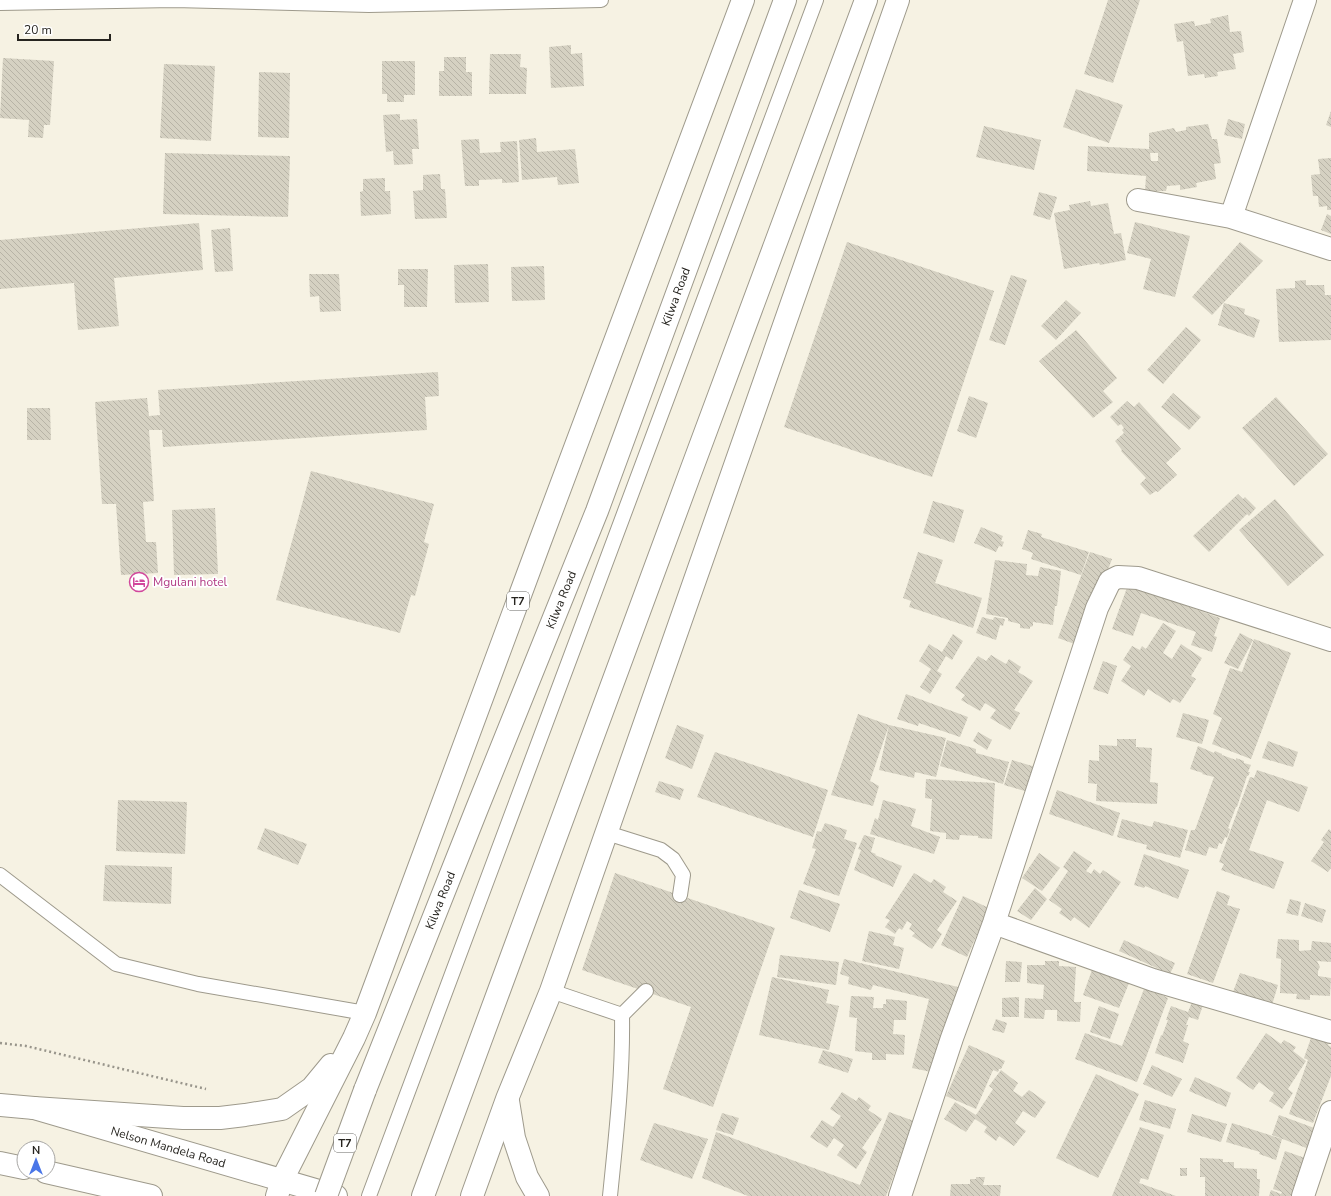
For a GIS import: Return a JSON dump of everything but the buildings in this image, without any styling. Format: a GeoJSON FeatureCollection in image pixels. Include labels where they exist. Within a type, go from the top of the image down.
{"type":"FeatureCollection","features":[{"type":"Feature","properties":{"kind":"main road","name":"T7"},"geometry":{"type":"LineString","coordinates":[[280,1188],[365,1013],[743,0]]}},
{"type":"Feature","properties":{"kind":"main road","name":"Kilwa Road"},"geometry":{"type":"LineString","coordinates":[[326,1196],[365,1090],[597,511],[785,0]]}},
{"type":"Feature","properties":{"kind":"main road"},"geometry":{"type":"LineString","coordinates":[[423,1196],[511,954],[866,0]]}},
{"type":"Feature","properties":{"kind":"main road"},"geometry":{"type":"LineString","coordinates":[[472,1196],[507,1099],[551,991],[898,0]]}},
{"type":"Feature","properties":{"kind":"main road"},"geometry":{"type":"LineString","coordinates":[[1231,217],[1305,0]]}},
{"type":"Feature","properties":{"kind":"main road"},"geometry":{"type":"LineString","coordinates":[[1138,200],[1231,217],[1331,249]]}},
{"type":"Feature","properties":{"kind":"main road"},"geometry":{"type":"LineString","coordinates":[[900,1196],[952,1038],[994,923],[1097,608],[1110,581],[1118,577],[1138,578],[1331,640]]}},
{"type":"Feature","properties":{"kind":"main road"},"geometry":{"type":"LineString","coordinates":[[994,923],[1153,980],[1331,1032]]}},
{"type":"Feature","properties":{"kind":"main road"},"geometry":{"type":"LineString","coordinates":[[34,1108],[183,1118],[220,1118],[282,1109],[312,1088],[354,1038]]}},
{"type":"Feature","properties":{"kind":"main road"},"geometry":{"type":"LineString","coordinates":[[507,1099],[514,1138],[527,1177],[538,1196]]}},
{"type":"Feature","properties":{"kind":"main road","name":"Nelson Mandela Road"},"geometry":{"type":"LineString","coordinates":[[0,1105],[34,1108],[280,1188],[336,1196]]}},
{"type":"Feature","properties":{"kind":"main road"},"geometry":{"type":"LineString","coordinates":[[1304,1196],[1331,1112]]}},
{"type":"Feature","properties":{"kind":"main road"},"geometry":{"type":"LineString","coordinates":[[0,1163],[16,1166]]}},
{"type":"Feature","properties":{"kind":"main road"},"geometry":{"type":"LineString","coordinates":[[56,1175],[116,1191],[152,1196]]}},
{"type":"Feature","properties":{"kind":"lane"},"geometry":{"type":"LineString","coordinates":[[0,3],[174,0],[369,5],[601,0]]}},
{"type":"Feature","properties":{"kind":"lane"},"geometry":{"type":"LineString","coordinates":[[369,1196],[816,0]]}},
{"type":"Feature","properties":{"kind":"lane"},"geometry":{"type":"LineString","coordinates":[[607,833],[661,850],[674,859],[683,875],[680,895]]}},
{"type":"Feature","properties":{"kind":"lane"},"geometry":{"type":"LineString","coordinates":[[0,875],[116,964],[198,984],[365,1013]]}},
{"type":"Feature","properties":{"kind":"lane"},"geometry":{"type":"LineString","coordinates":[[551,991],[622,1015]]}},
{"type":"Feature","properties":{"kind":"lane"},"geometry":{"type":"LineString","coordinates":[[610,1196],[619,1101],[622,1015],[646,991]]}},
{"type":"Feature","properties":{"kind":"path"},"geometry":{"type":"LineString","coordinates":[[0,1043],[26,1046],[210,1090]]}},
{"type":"Feature","properties":{"kind":"place","name":"Mgulani hotel"},"geometry":{"type":"Point","coordinates":[139,582]}}]}
